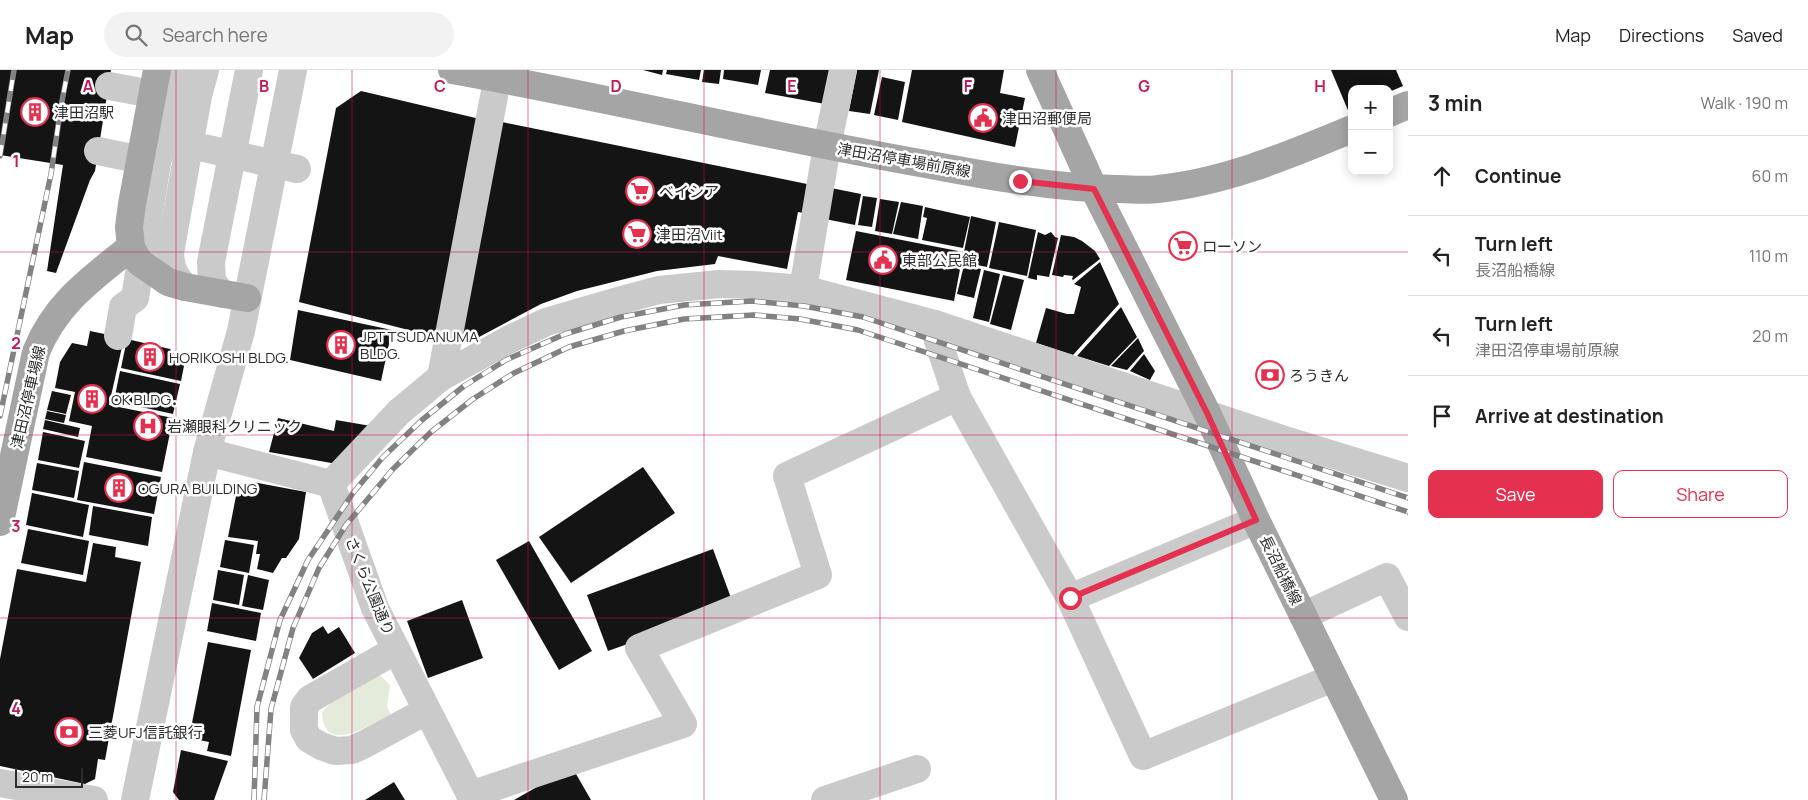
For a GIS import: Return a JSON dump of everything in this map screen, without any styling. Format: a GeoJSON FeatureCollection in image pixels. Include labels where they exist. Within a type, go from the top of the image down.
{"type":"FeatureCollection","features":[{"type":"Feature","properties":{"kind":"main road"},"geometry":{"type":"LineString","coordinates":[[157,70],[132,204],[129,227],[130,247],[139,262],[168,282],[235,296]]}},
{"type":"Feature","properties":{"kind":"main road","name":"津田沼停車場前原線"},"geometry":{"type":"LineString","coordinates":[[452,70],[499,74],[827,146],[1020,181],[1094,189],[1156,190],[1197,184],[1239,173],[1282,158],[1350,130]]}},
{"type":"Feature","properties":{"kind":"main road","name":"長沼船橋線"},"geometry":{"type":"LineString","coordinates":[[1040,70],[1094,189],[1207,413],[1256,520],[1394,800]]}},
{"type":"Feature","properties":{"kind":"main road"},"geometry":{"type":"LineString","coordinates":[[1393,111],[1408,105]]}},
{"type":"Feature","properties":{"kind":"main road","name":"津田沼停車場線"},"geometry":{"type":"LineString","coordinates":[[0,522],[36,352],[42,337],[71,297],[130,247]]}},
{"type":"Feature","properties":{"kind":"street"},"geometry":{"type":"LineString","coordinates":[[118,336],[124,307],[134,298],[160,151],[180,70]]}},
{"type":"Feature","properties":{"kind":"street"},"geometry":{"type":"LineString","coordinates":[[185,287],[175,277],[170,266],[170,253],[198,96],[205,70]]}},
{"type":"Feature","properties":{"kind":"street"},"geometry":{"type":"LineString","coordinates":[[235,296],[212,280],[210,262],[248,70]]}},
{"type":"Feature","properties":{"kind":"street"},"geometry":{"type":"LineString","coordinates":[[135,800],[207,452],[241,331],[235,296],[293,70]]}},
{"type":"Feature","properties":{"kind":"street"},"geometry":{"type":"LineString","coordinates":[[803,289],[827,146],[843,70]]}},
{"type":"Feature","properties":{"kind":"street"},"geometry":{"type":"LineString","coordinates":[[441,377],[499,74]]}},
{"type":"Feature","properties":{"kind":"street"},"geometry":{"type":"LineString","coordinates":[[109,86],[174,98]]}},
{"type":"Feature","properties":{"kind":"street"},"geometry":{"type":"LineString","coordinates":[[98,151],[160,151],[298,169]]}},
{"type":"Feature","properties":{"kind":"street"},"geometry":{"type":"LineString","coordinates":[[207,452],[331,484],[400,412],[441,377],[508,340],[546,322],[582,310],[659,290],[689,277],[719,284],[803,289],[935,324],[1285,440],[1408,478]]}},
{"type":"Feature","properties":{"kind":"street"},"geometry":{"type":"LineString","coordinates":[[935,324],[938,341],[957,397],[1070,598],[1143,756],[1334,678]]}},
{"type":"Feature","properties":{"kind":"street"},"geometry":{"type":"LineString","coordinates":[[472,798],[683,724],[639,648],[818,575],[788,476],[957,397]]}},
{"type":"Feature","properties":{"kind":"street","name":"さくら公園通り"},"geometry":{"type":"LineString","coordinates":[[331,484],[375,608],[472,798]]}},
{"type":"Feature","properties":{"kind":"street"},"geometry":{"type":"LineString","coordinates":[[1070,598],[1256,520]]}},
{"type":"Feature","properties":{"kind":"street"},"geometry":{"type":"LineString","coordinates":[[1303,616],[1387,577],[1408,618]]}},
{"type":"Feature","properties":{"kind":"street"},"geometry":{"type":"LineString","coordinates":[[396,650],[310,699],[304,707],[304,730],[306,735],[321,746],[335,750],[352,750],[426,711]]}},
{"type":"Feature","properties":{"kind":"street"},"geometry":{"type":"LineString","coordinates":[[825,800],[917,769]]}},
{"type":"Feature","properties":{"kind":"street"},"geometry":{"type":"LineString","coordinates":[[0,783],[94,800]]}},
{"type":"Feature","properties":{"kind":"green space"},"geometry":{"type":"Polygon","coordinates":[[[380,675],[390,685],[387,707],[391,714],[350,734],[339,735],[331,733],[324,725],[322,712],[334,700],[380,675]]]}},
{"type":"Feature","properties":{"kind":"building"},"geometry":{"type":"Polygon","coordinates":[[[0,70],[111,70],[95,171],[56,273],[47,271],[63,165],[0,155],[0,70]]]}},
{"type":"Feature","properties":{"kind":"building"},"geometry":{"type":"Polygon","coordinates":[[[643,70],[663,70],[662,75],[643,70]]]}},
{"type":"Feature","properties":{"kind":"building"},"geometry":{"type":"Polygon","coordinates":[[[667,70],[701,70],[699,80],[666,74],[667,70]]]}},
{"type":"Feature","properties":{"kind":"building"},"geometry":{"type":"Polygon","coordinates":[[[704,70],[721,70],[719,84],[702,82],[704,70]]]}},
{"type":"Feature","properties":{"kind":"building"},"geometry":{"type":"Polygon","coordinates":[[[724,70],[761,70],[758,85],[723,79],[724,70]]]}},
{"type":"Feature","properties":{"kind":"building"},"geometry":{"type":"Polygon","coordinates":[[[770,70],[832,70],[825,104],[765,93],[770,70]]]}},
{"type":"Feature","properties":{"kind":"building"},"geometry":{"type":"Polygon","coordinates":[[[857,70],[879,70],[870,114],[849,111],[857,70]]]}},
{"type":"Feature","properties":{"kind":"building"},"geometry":{"type":"Polygon","coordinates":[[[912,70],[1004,70],[1000,93],[1025,98],[1015,147],[902,122],[912,70]]]}},
{"type":"Feature","properties":{"kind":"building"},"geometry":{"type":"Polygon","coordinates":[[[1331,70],[1396,70],[1403,86],[1393,90],[1393,85],[1348,85],[1348,110],[1331,70]]]}},
{"type":"Feature","properties":{"kind":"building"},"geometry":{"type":"Polygon","coordinates":[[[882,77],[905,82],[898,120],[874,115],[882,77]]]}},
{"type":"Feature","properties":{"kind":"building"},"geometry":{"type":"Polygon","coordinates":[[[361,91],[480,119],[436,337],[299,302],[336,108],[361,91]]]}},
{"type":"Feature","properties":{"kind":"building","name":"津田沼Viit"},"geometry":{"type":"Polygon","coordinates":[[[502,122],[807,184],[803,213],[798,212],[787,269],[718,256],[715,264],[657,271],[577,291],[541,304],[466,344],[461,342],[502,122]]]}},
{"type":"Feature","properties":{"kind":"building"},"geometry":{"type":"Polygon","coordinates":[[[831,188],[861,194],[855,225],[825,219],[831,188]]]}},
{"type":"Feature","properties":{"kind":"building"},"geometry":{"type":"Polygon","coordinates":[[[863,196],[877,198],[872,227],[858,225],[863,196]]]}},
{"type":"Feature","properties":{"kind":"building"},"geometry":{"type":"Polygon","coordinates":[[[880,199],[899,202],[892,234],[875,231],[880,199]]]}},
{"type":"Feature","properties":{"kind":"building"},"geometry":{"type":"Polygon","coordinates":[[[901,202],[923,206],[918,239],[893,234],[901,202]]]}},
{"type":"Feature","properties":{"kind":"building"},"geometry":{"type":"Polygon","coordinates":[[[925,207],[970,217],[963,248],[922,240],[927,218],[923,217],[925,207]]]}},
{"type":"Feature","properties":{"kind":"building"},"geometry":{"type":"Polygon","coordinates":[[[971,216],[996,222],[987,267],[962,262],[971,216]]]}},
{"type":"Feature","properties":{"kind":"building"},"geometry":{"type":"Polygon","coordinates":[[[999,222],[1036,230],[1027,276],[989,268],[999,222]]]}},
{"type":"Feature","properties":{"kind":"building"},"geometry":{"type":"Polygon","coordinates":[[[856,231],[958,251],[955,263],[961,264],[954,301],[846,280],[856,231]]]}},
{"type":"Feature","properties":{"kind":"building"},"geometry":{"type":"Polygon","coordinates":[[[1038,232],[1045,235],[1051,232],[1058,238],[1049,277],[1037,275],[1037,280],[1028,278],[1038,232]]]}},
{"type":"Feature","properties":{"kind":"building"},"geometry":{"type":"Polygon","coordinates":[[[1061,235],[1074,237],[1082,241],[1095,251],[1100,259],[1073,280],[1073,276],[1052,275],[1061,235]]]}},
{"type":"Feature","properties":{"kind":"building"},"geometry":{"type":"Polygon","coordinates":[[[1100,262],[1119,304],[1073,355],[1036,343],[1046,308],[1074,314],[1081,287],[1074,284],[1100,262]]]}},
{"type":"Feature","properties":{"kind":"building"},"geometry":{"type":"Polygon","coordinates":[[[964,265],[981,269],[974,298],[957,294],[964,265]]]}},
{"type":"Feature","properties":{"kind":"building"},"geometry":{"type":"Polygon","coordinates":[[[984,270],[1000,274],[989,322],[973,318],[984,270]]]}},
{"type":"Feature","properties":{"kind":"building"},"geometry":{"type":"Polygon","coordinates":[[[1003,275],[1024,280],[1011,330],[990,324],[1003,275]]]}},
{"type":"Feature","properties":{"kind":"building"},"geometry":{"type":"Polygon","coordinates":[[[1121,307],[1137,337],[1109,366],[1077,356],[1121,307]]]}},
{"type":"Feature","properties":{"kind":"building","name":"JPT TSUDANUMA BLDG."},"geometry":{"type":"Polygon","coordinates":[[[298,310],[392,330],[381,381],[290,360],[298,310]]]}},
{"type":"Feature","properties":{"kind":"building","name":"OK BLDG．"},"geometry":{"type":"Polygon","coordinates":[[[90,331],[124,338],[109,405],[173,418],[162,472],[86,457],[92,426],[69,421],[75,392],[55,388],[60,362],[72,343],[87,346],[90,331]]]}},
{"type":"Feature","properties":{"kind":"building"},"geometry":{"type":"Polygon","coordinates":[[[1138,338],[1144,351],[1127,370],[1111,366],[1138,338]]]}},
{"type":"Feature","properties":{"kind":"building","name":"HORIKOSHI BLDG."},"geometry":{"type":"Polygon","coordinates":[[[127,339],[170,349],[184,366],[181,381],[121,368],[127,339]]]}},
{"type":"Feature","properties":{"kind":"building"},"geometry":{"type":"Polygon","coordinates":[[[1144,354],[1155,371],[1150,380],[1130,371],[1144,354]]]}},
{"type":"Feature","properties":{"kind":"building"},"geometry":{"type":"Polygon","coordinates":[[[120,371],[180,384],[173,414],[114,401],[120,371]]]}},
{"type":"Feature","properties":{"kind":"building"},"geometry":{"type":"Polygon","coordinates":[[[52,391],[71,395],[66,414],[47,410],[52,391]]]}},
{"type":"Feature","properties":{"kind":"building"},"geometry":{"type":"Polygon","coordinates":[[[47,411],[66,415],[64,423],[45,419],[47,411]]]}},
{"type":"Feature","properties":{"kind":"building"},"geometry":{"type":"Polygon","coordinates":[[[278,418],[334,431],[336,420],[371,426],[337,464],[269,452],[278,418]]]}},
{"type":"Feature","properties":{"kind":"building"},"geometry":{"type":"Polygon","coordinates":[[[45,420],[80,428],[78,437],[43,429],[45,420]]]}},
{"type":"Feature","properties":{"kind":"building"},"geometry":{"type":"Polygon","coordinates":[[[43,432],[85,441],[79,468],[38,460],[43,432]]]}},
{"type":"Feature","properties":{"kind":"building","name":"OGURA BUILDING"},"geometry":{"type":"Polygon","coordinates":[[[84,462],[161,477],[154,514],[77,500],[84,462]]]}},
{"type":"Feature","properties":{"kind":"building"},"geometry":{"type":"Polygon","coordinates":[[[37,463],[79,471],[74,498],[32,490],[37,463]]]}},
{"type":"Feature","properties":{"kind":"building"},"geometry":{"type":"Polygon","coordinates":[[[643,467],[675,513],[571,583],[539,537],[643,467]]]}},
{"type":"Feature","properties":{"kind":"building"},"geometry":{"type":"Polygon","coordinates":[[[253,482],[306,492],[299,539],[286,558],[282,558],[273,573],[257,569],[260,554],[256,554],[258,541],[228,537],[236,496],[253,482]]]}},
{"type":"Feature","properties":{"kind":"building"},"geometry":{"type":"Polygon","coordinates":[[[32,493],[89,505],[83,537],[26,525],[32,493]]]}},
{"type":"Feature","properties":{"kind":"building"},"geometry":{"type":"Polygon","coordinates":[[[93,506],[152,517],[148,546],[89,535],[93,506]]]}},
{"type":"Feature","properties":{"kind":"building"},"geometry":{"type":"Polygon","coordinates":[[[28,529],[89,541],[83,575],[21,563],[28,529]]]}},
{"type":"Feature","properties":{"kind":"building"},"geometry":{"type":"Polygon","coordinates":[[[225,540],[254,545],[249,573],[220,567],[225,540]]]}},
{"type":"Feature","properties":{"kind":"building"},"geometry":{"type":"Polygon","coordinates":[[[529,541],[592,651],[559,670],[496,560],[529,541]]]}},
{"type":"Feature","properties":{"kind":"building"},"geometry":{"type":"Polygon","coordinates":[[[93,543],[116,547],[115,557],[141,562],[105,760],[98,759],[95,779],[85,784],[0,766],[0,659],[17,569],[86,582],[93,543]]]}},
{"type":"Feature","properties":{"kind":"building"},"geometry":{"type":"Polygon","coordinates":[[[713,549],[734,606],[608,651],[587,595],[713,549]]]}},
{"type":"Feature","properties":{"kind":"building"},"geometry":{"type":"Polygon","coordinates":[[[218,570],[244,575],[239,605],[213,600],[218,570]]]}},
{"type":"Feature","properties":{"kind":"building"},"geometry":{"type":"Polygon","coordinates":[[[248,575],[269,580],[263,610],[242,606],[248,575]]]}},
{"type":"Feature","properties":{"kind":"building"},"geometry":{"type":"Polygon","coordinates":[[[462,600],[483,658],[428,678],[407,621],[462,600]]]}},
{"type":"Feature","properties":{"kind":"building"},"geometry":{"type":"Polygon","coordinates":[[[212,603],[261,613],[256,641],[207,631],[212,603]]]}},
{"type":"Feature","properties":{"kind":"building"},"geometry":{"type":"Polygon","coordinates":[[[323,626],[328,634],[339,627],[355,653],[313,679],[299,658],[312,633],[323,626]]]}},
{"type":"Feature","properties":{"kind":"building"},"geometry":{"type":"Polygon","coordinates":[[[208,642],[251,650],[231,756],[207,751],[209,742],[189,738],[208,642]]]}},
{"type":"Feature","properties":{"kind":"building"},"geometry":{"type":"Polygon","coordinates":[[[181,750],[228,761],[214,800],[179,800],[173,792],[181,750]]]}},
{"type":"Feature","properties":{"kind":"building"},"geometry":{"type":"Polygon","coordinates":[[[572,767],[591,800],[514,800],[572,767]]]}},
{"type":"Feature","properties":{"kind":"building"},"geometry":{"type":"Polygon","coordinates":[[[394,782],[405,800],[365,800],[394,782]]]}},
{"type":"Feature","properties":{"kind":"railway"},"geometry":{"type":"LineString","coordinates":[[0,156],[14,70]]}},
{"type":"Feature","properties":{"kind":"railway"},"geometry":{"type":"LineString","coordinates":[[0,416],[51,174],[68,70]]}},
{"type":"Feature","properties":{"kind":"railway"},"geometry":{"type":"LineString","coordinates":[[254,800],[257,707],[280,620],[308,560],[353,493],[383,457],[422,420],[464,386],[506,360],[565,334],[621,317],[684,305],[752,301],[804,306],[863,317],[1408,498]]}},
{"type":"Feature","properties":{"kind":"railway"},"geometry":{"type":"LineString","coordinates":[[264,800],[271,709],[293,628],[319,568],[346,525],[393,469],[431,432],[473,399],[514,373],[569,347],[624,331],[684,319],[754,315],[800,319],[858,330],[1408,512]]}},
{"type":"Feature","properties":{"kind":"place","name":"津田沼駅"},"geometry":{"type":"Point","coordinates":[35,112]}},
{"type":"Feature","properties":{"kind":"place","name":"津田沼郵便局"},"geometry":{"type":"Point","coordinates":[983,118]}},
{"type":"Feature","properties":{"kind":"place","name":"ベイシア"},"geometry":{"type":"Point","coordinates":[640,191]}},
{"type":"Feature","properties":{"kind":"place","name":"津田沼Viit"},"geometry":{"type":"Point","coordinates":[637,234]}},
{"type":"Feature","properties":{"kind":"place","name":"ローソン"},"geometry":{"type":"Point","coordinates":[1183,246]}},
{"type":"Feature","properties":{"kind":"place","name":"東部公民館"},"geometry":{"type":"Point","coordinates":[883,260]}},
{"type":"Feature","properties":{"kind":"place","name":"JPT TSUDANUMA BLDG."},"geometry":{"type":"Point","coordinates":[341,345]}},
{"type":"Feature","properties":{"kind":"place","name":"HORIKOSHI BLDG."},"geometry":{"type":"Point","coordinates":[150,357]}},
{"type":"Feature","properties":{"kind":"place","name":"ろうきん"},"geometry":{"type":"Point","coordinates":[1270,375]}},
{"type":"Feature","properties":{"kind":"place","name":"OK BLDG．"},"geometry":{"type":"Point","coordinates":[92,399]}},
{"type":"Feature","properties":{"kind":"place","name":"岩瀬眼科クリニック"},"geometry":{"type":"Point","coordinates":[148,426]}},
{"type":"Feature","properties":{"kind":"place","name":"OGURA BUILDING"},"geometry":{"type":"Point","coordinates":[119,488]}},
{"type":"Feature","properties":{"kind":"place","name":"三菱UFJ信託銀行"},"geometry":{"type":"Point","coordinates":[69,732]}},
{"type":"Feature","properties":{"kind":"route"},"geometry":{"type":"LineString","coordinates":[[1020,181],[1094,189],[1207,413],[1256,520],[1070,598]]}}]}
